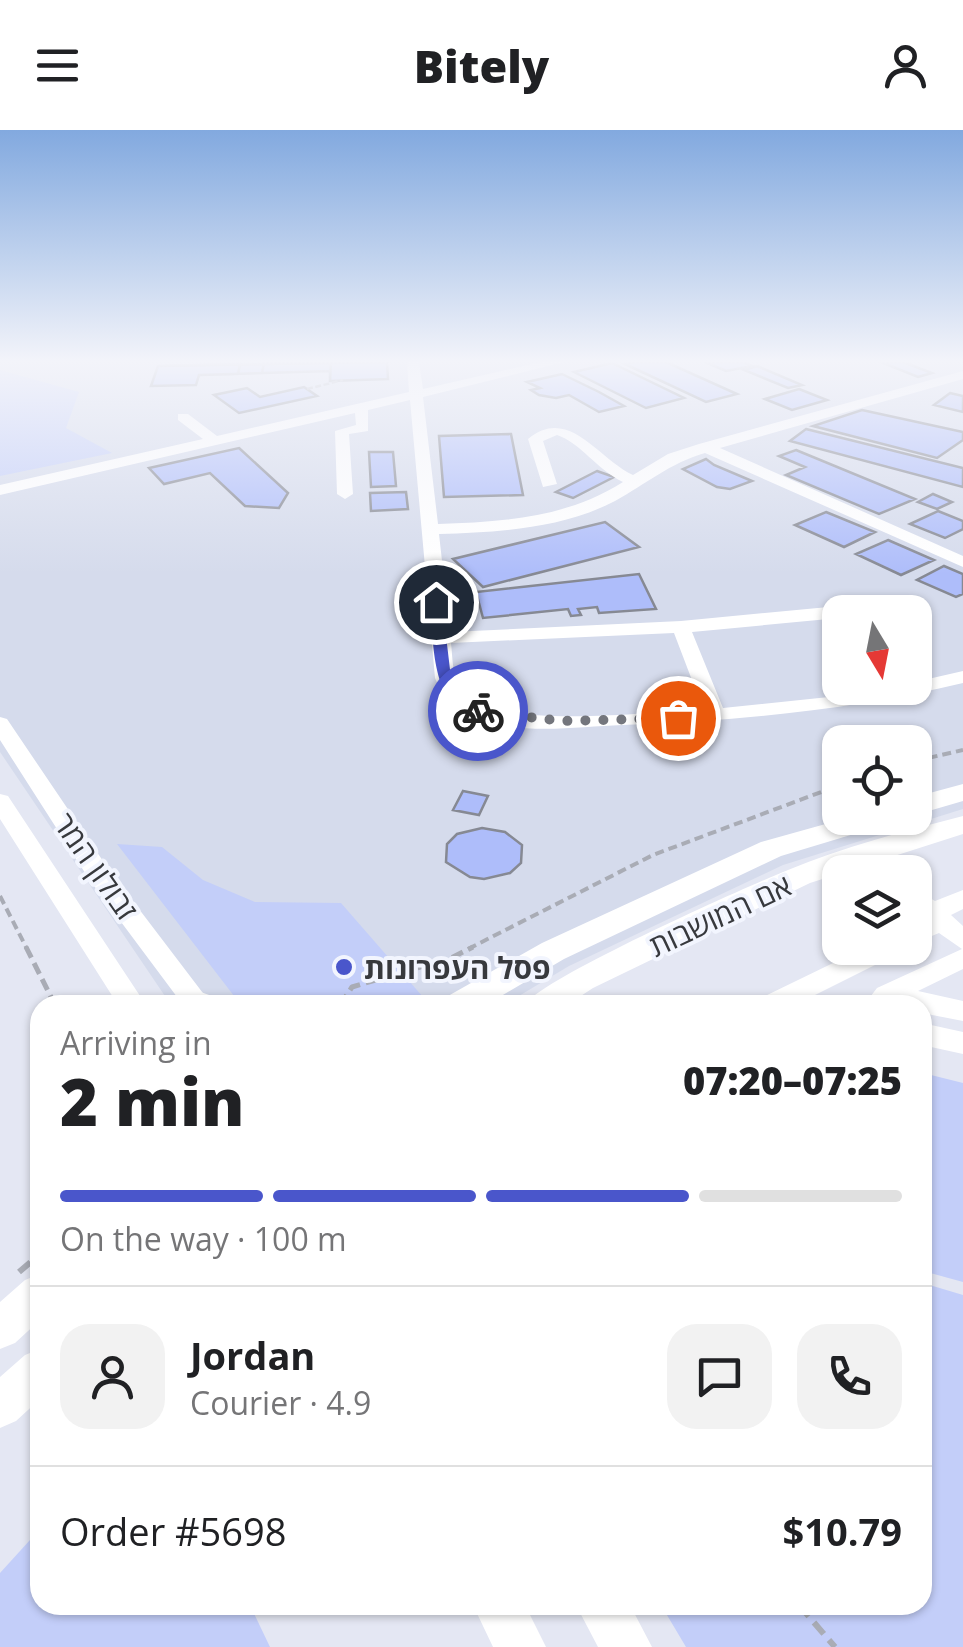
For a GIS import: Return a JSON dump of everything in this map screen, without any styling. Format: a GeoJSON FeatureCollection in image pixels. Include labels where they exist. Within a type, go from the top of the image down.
{"type":"FeatureCollection","features":[{"type":"Feature","properties":{"kind":"main road"},"geometry":{"type":"LineString","coordinates":[[932,801],[963,792]]}},
{"type":"Feature","properties":{"kind":"main road","name":"אם המושבות"},"geometry":{"type":"LineString","coordinates":[[896,855],[963,825]]}},
{"type":"Feature","properties":{"kind":"main road","name":"אם המושבות"},"geometry":{"type":"LineString","coordinates":[[478,995],[554,952],[770,849],[822,834]]}},
{"type":"Feature","properties":{"kind":"main road","name":"אם המושבות"},"geometry":{"type":"LineString","coordinates":[[558,995],[800,876],[822,873]]}},
{"type":"Feature","properties":{"kind":"main road"},"geometry":{"type":"LineString","coordinates":[[0,1329],[30,1301]]}},
{"type":"Feature","properties":{"kind":"main road"},"geometry":{"type":"LineString","coordinates":[[0,1406],[30,1379]]}},
{"type":"Feature","properties":{"kind":"main road"},"geometry":{"type":"LineString","coordinates":[[503,1615],[521,1647]]}},
{"type":"Feature","properties":{"kind":"main road"},"geometry":{"type":"LineString","coordinates":[[606,1615],[627,1647]]}},
{"type":"Feature","properties":{"kind":"street"},"geometry":{"type":"LineString","coordinates":[[204,433],[210,437]]}},
{"type":"Feature","properties":{"kind":"street"},"geometry":{"type":"LineString","coordinates":[[0,490],[225,433]]}},
{"type":"Feature","properties":{"kind":"street"},"geometry":{"type":"LineString","coordinates":[[0,480],[230,433]]}},
{"type":"Feature","properties":{"kind":"street"},"geometry":{"type":"LineString","coordinates":[[342,433],[345,494]]}},
{"type":"Feature","properties":{"kind":"street"},"geometry":{"type":"LineString","coordinates":[[417,433],[445,678],[453,697],[480,712],[562,721],[716,716],[906,692],[963,677]]}},
{"type":"Feature","properties":{"kind":"street"},"geometry":{"type":"LineString","coordinates":[[549,484],[535,440],[550,433]]}},
{"type":"Feature","properties":{"kind":"street"},"geometry":{"type":"LineString","coordinates":[[556,433],[581,438],[605,467],[634,481]]}},
{"type":"Feature","properties":{"kind":"street"},"geometry":{"type":"LineString","coordinates":[[428,530],[502,526],[558,517],[608,498],[673,457],[755,433]]}},
{"type":"Feature","properties":{"kind":"street"},"geometry":{"type":"LineString","coordinates":[[704,447],[963,562]]}},
{"type":"Feature","properties":{"kind":"street"},"geometry":{"type":"LineString","coordinates":[[440,638],[682,627],[822,614]]}},
{"type":"Feature","properties":{"kind":"street"},"geometry":{"type":"LineString","coordinates":[[682,627],[716,716]]}},
{"type":"Feature","properties":{"kind":"street","name":"זבולון המר"},"geometry":{"type":"LineString","coordinates":[[0,723],[98,874],[191,995]]}},
{"type":"Feature","properties":{"kind":"street","name":"זבולון המר"},"geometry":{"type":"LineString","coordinates":[[0,801],[126,995]]}},
{"type":"Feature","properties":{"kind":"street"},"geometry":{"type":"LineString","coordinates":[[932,914],[963,899]]}},
{"type":"Feature","properties":{"kind":"street"},"geometry":{"type":"LineString","coordinates":[[932,921],[963,940]]}},
{"type":"Feature","properties":{"kind":"street"},"geometry":{"type":"LineString","coordinates":[[893,995],[963,958]]}},
{"type":"Feature","properties":{"kind":"street"},"geometry":{"type":"LineString","coordinates":[[791,995],[852,965]]}},
{"type":"Feature","properties":{"kind":"street"},"geometry":{"type":"LineString","coordinates":[[932,1007],[963,1011]]}},
{"type":"Feature","properties":{"kind":"street"},"geometry":{"type":"LineString","coordinates":[[932,1036],[963,1044]]}},
{"type":"Feature","properties":{"kind":"path"},"geometry":{"type":"LineString","coordinates":[[932,756],[963,750]]}},
{"type":"Feature","properties":{"kind":"path"},"geometry":{"type":"LineString","coordinates":[[347,995],[352,987],[450,958],[653,855],[822,792]]}},
{"type":"Feature","properties":{"kind":"path"},"geometry":{"type":"LineString","coordinates":[[0,896],[49,995]]}},
{"type":"Feature","properties":{"kind":"path"},"geometry":{"type":"LineString","coordinates":[[808,1615],[835,1647]]}},
{"type":"Feature","properties":{"kind":"shaded area"},"geometry":{"type":"Polygon","coordinates":[[[0,433],[963,433],[963,809],[932,819],[932,725],[822,725],[822,835],[879,835],[783,865],[569,966],[521,995],[164,995],[0,752],[0,433]]]}},
{"type":"Feature","properties":{"kind":"shaded area"},"geometry":{"type":"Polygon","coordinates":[[[0,433],[75,433],[112,453],[0,476],[0,433]]]}},
{"type":"Feature","properties":{"kind":"shaded area"},"geometry":{"type":"Polygon","coordinates":[[[117,844],[162,847],[203,880],[255,902],[341,903],[421,995],[233,995],[117,844]]]}},
{"type":"Feature","properties":{"kind":"shaded area"},"geometry":{"type":"Polygon","coordinates":[[[932,1075],[963,1083],[963,1282],[932,1273],[932,1075]]]}},
{"type":"Feature","properties":{"kind":"shaded area"},"geometry":{"type":"Polygon","coordinates":[[[932,1286],[963,1295],[963,1647],[686,1647],[667,1615],[932,1615],[932,1286]]]}},
{"type":"Feature","properties":{"kind":"shaded area"},"geometry":{"type":"Polygon","coordinates":[[[30,1540],[30,1615],[255,1615],[270,1647],[0,1647],[0,1573],[30,1540]]]}},
{"type":"Feature","properties":{"kind":"building"},"geometry":{"type":"Polygon","coordinates":[[[801,433],[821,433],[963,468],[963,487],[790,441],[801,433]]]}},
{"type":"Feature","properties":{"kind":"building"},"geometry":{"type":"Polygon","coordinates":[[[839,433],[963,433],[963,440],[937,458],[839,433]]]}},
{"type":"Feature","properties":{"kind":"building"},"geometry":{"type":"Polygon","coordinates":[[[511,434],[523,495],[444,497],[439,436],[511,434]]]}},
{"type":"Feature","properties":{"kind":"building"},"geometry":{"type":"Polygon","coordinates":[[[239,448],[288,493],[279,508],[245,506],[210,473],[164,484],[149,468],[239,448]]]}},
{"type":"Feature","properties":{"kind":"building"},"geometry":{"type":"Polygon","coordinates":[[[796,450],[915,499],[879,514],[786,475],[805,467],[779,456],[796,450]]]}},
{"type":"Feature","properties":{"kind":"building"},"geometry":{"type":"Polygon","coordinates":[[[369,452],[393,452],[396,486],[371,487],[369,452]]]}},
{"type":"Feature","properties":{"kind":"building"},"geometry":{"type":"Polygon","coordinates":[[[706,459],[752,481],[730,489],[717,487],[683,469],[706,459]]]}},
{"type":"Feature","properties":{"kind":"building"},"geometry":{"type":"Polygon","coordinates":[[[597,471],[614,477],[573,498],[556,492],[597,471]]]}},
{"type":"Feature","properties":{"kind":"building"},"geometry":{"type":"Polygon","coordinates":[[[406,492],[408,509],[371,511],[370,493],[406,492]]]}},
{"type":"Feature","properties":{"kind":"building"},"geometry":{"type":"Polygon","coordinates":[[[933,494],[952,502],[937,509],[918,502],[933,494]]]}},
{"type":"Feature","properties":{"kind":"building"},"geometry":{"type":"Polygon","coordinates":[[[938,511],[963,521],[963,529],[945,538],[910,524],[938,511]]]}},
{"type":"Feature","properties":{"kind":"building"},"geometry":{"type":"Polygon","coordinates":[[[826,512],[875,532],[844,547],[795,525],[826,512]]]}},
{"type":"Feature","properties":{"kind":"building"},"geometry":{"type":"Polygon","coordinates":[[[605,522],[639,547],[483,587],[453,559],[605,522]]]}},
{"type":"Feature","properties":{"kind":"building"},"geometry":{"type":"Polygon","coordinates":[[[888,540],[934,560],[901,575],[856,554],[888,540]]]}},
{"type":"Feature","properties":{"kind":"building"},"geometry":{"type":"Polygon","coordinates":[[[944,566],[963,574],[963,594],[956,597],[917,580],[944,566]]]}},
{"type":"Feature","properties":{"kind":"building"},"geometry":{"type":"Polygon","coordinates":[[[639,574],[656,609],[599,613],[597,607],[578,609],[581,615],[571,616],[568,609],[483,618],[476,592],[639,574]]]}},
{"type":"Feature","properties":{"kind":"building"},"geometry":{"type":"Polygon","coordinates":[[[463,791],[488,796],[479,815],[453,810],[463,791]]]}},
{"type":"Feature","properties":{"kind":"building"},"geometry":{"type":"Polygon","coordinates":[[[482,828],[505,832],[522,845],[521,863],[510,873],[484,879],[470,877],[446,862],[447,844],[457,834],[482,828]]]}},
{"type":"Feature","properties":{"kind":"way so far"},"geometry":{"type":"LineString","coordinates":[[478,711],[562,721],[678,718]]}},
{"type":"Feature","properties":{"kind":"place","name":"פסל העפרונות"},"geometry":{"type":"Point","coordinates":[344,967]}},
{"type":"Feature","properties":{"kind":"route"},"geometry":{"type":"LineString","coordinates":[[436,602],[445,678],[453,697],[478,711]]}}]}
